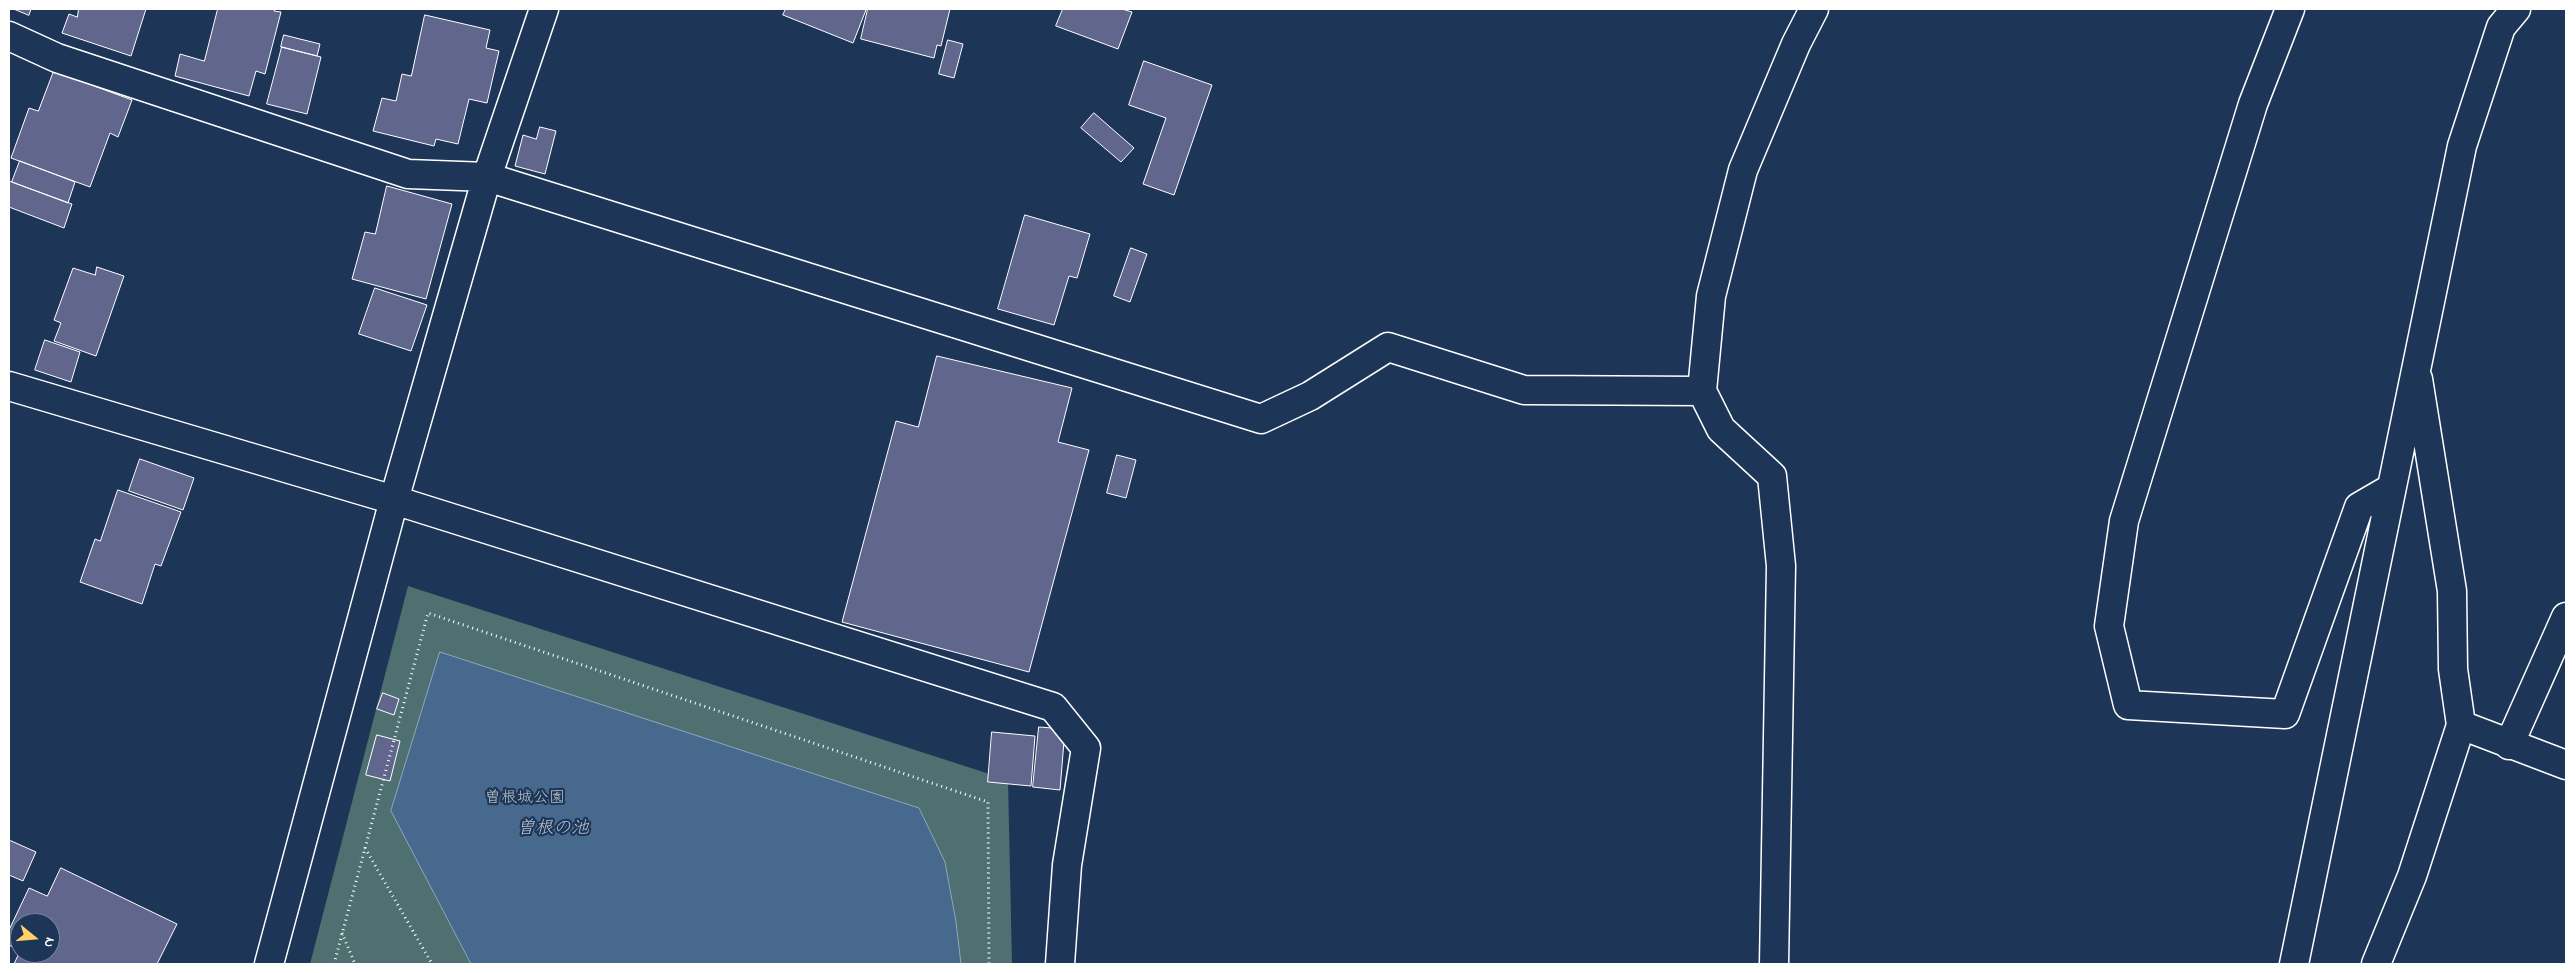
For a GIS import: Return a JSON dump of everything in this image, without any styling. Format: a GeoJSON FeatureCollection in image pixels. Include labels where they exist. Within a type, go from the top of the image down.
{"type":"FeatureCollection","features":[{"type":"Feature","properties":{"kind":"street"},"geometry":{"type":"LineString","coordinates":[[269,964],[394,500],[487,176],[544,9]]}},
{"type":"Feature","properties":{"kind":"street"},"geometry":{"type":"LineString","coordinates":[[1774,964],[1781,566],[1772,476],[1721,429],[1702,391],[1711,296],[1743,170],[1796,44],[1814,9]]}},
{"type":"Feature","properties":{"kind":"street"},"geometry":{"type":"LineString","coordinates":[[2290,9],[2253,104],[2124,521],[2109,626],[2128,706],[2285,714],[2359,507],[2390,489]]}},
{"type":"Feature","properties":{"kind":"street"},"geometry":{"type":"LineString","coordinates":[[2294,964],[2390,489],[2462,146],[2501,27],[2516,9]]}},
{"type":"Feature","properties":{"kind":"street"},"geometry":{"type":"LineString","coordinates":[[9,36],[57,58],[408,174],[487,176],[1261,419],[1310,396],[1388,347],[1524,390],[1702,391]]}},
{"type":"Feature","properties":{"kind":"street"},"geometry":{"type":"LineString","coordinates":[[2376,964],[2412,876],[2461,725],[2453,669],[2452,591],[2416,363]]}},
{"type":"Feature","properties":{"kind":"street"},"geometry":{"type":"LineString","coordinates":[[9,386],[394,500],[1053,708],[1086,748],[1067,865],[1060,964]]}},
{"type":"Feature","properties":{"kind":"street"},"geometry":{"type":"LineString","coordinates":[[2509,745],[2534,684],[2566,617]]}},
{"type":"Feature","properties":{"kind":"street"},"geometry":{"type":"LineString","coordinates":[[2461,725],[2509,745],[2566,765]]}},
{"type":"Feature","properties":{"kind":"path"},"geometry":{"type":"LineString","coordinates":[[334,964],[428,612],[988,802],[989,964]]}},
{"type":"Feature","properties":{"kind":"path"},"geometry":{"type":"LineString","coordinates":[[365,848],[432,964]]}},
{"type":"Feature","properties":{"kind":"path"},"geometry":{"type":"LineString","coordinates":[[342,933],[355,964]]}},
{"type":"Feature","properties":{"kind":"green space","name":"曽根の池"},"geometry":{"type":"Polygon","coordinates":[[[408,586],[1008,780],[1012,964],[310,964],[408,586]]]}},
{"type":"Feature","properties":{"kind":"water","name":"曽根の池"},"geometry":{"type":"Polygon","coordinates":[[[440,652],[919,808],[945,862],[956,922],[961,964],[471,964],[391,811],[440,652]]]}},
{"type":"Feature","properties":{"kind":"building"},"geometry":{"type":"Polygon","coordinates":[[[14,9],[31,9],[29,15],[14,9]]]}},
{"type":"Feature","properties":{"kind":"building"},"geometry":{"type":"Polygon","coordinates":[[[79,9],[146,9],[131,56],[62,33],[69,14],[77,17],[79,9]]]}},
{"type":"Feature","properties":{"kind":"building"},"geometry":{"type":"Polygon","coordinates":[[[218,9],[275,9],[274,11],[281,12],[265,74],[256,71],[249,96],[175,76],[180,54],[204,61],[218,9]]]}},
{"type":"Feature","properties":{"kind":"building"},"geometry":{"type":"Polygon","coordinates":[[[786,9],[866,10],[853,43],[783,15],[786,9]]]}},
{"type":"Feature","properties":{"kind":"building"},"geometry":{"type":"Polygon","coordinates":[[[868,9],[950,9],[941,46],[937,45],[934,58],[861,39],[868,9]]]}},
{"type":"Feature","properties":{"kind":"building"},"geometry":{"type":"Polygon","coordinates":[[[1063,9],[1122,9],[1132,12],[1118,49],[1056,26],[1063,9]]]}},
{"type":"Feature","properties":{"kind":"building"},"geometry":{"type":"Polygon","coordinates":[[[425,15],[490,30],[486,48],[499,51],[487,103],[469,99],[458,144],[436,139],[434,146],[373,131],[382,98],[396,101],[402,74],[411,76],[425,15]]]}},
{"type":"Feature","properties":{"kind":"building"},"geometry":{"type":"Polygon","coordinates":[[[284,35],[320,44],[317,56],[281,47],[284,35]]]}},
{"type":"Feature","properties":{"kind":"building"},"geometry":{"type":"Polygon","coordinates":[[[948,40],[963,44],[954,78],[939,74],[948,40]]]}},
{"type":"Feature","properties":{"kind":"building"},"geometry":{"type":"Polygon","coordinates":[[[282,47],[321,57],[307,114],[267,104],[282,47]]]}},
{"type":"Feature","properties":{"kind":"building"},"geometry":{"type":"Polygon","coordinates":[[[1144,61],[1212,85],[1174,195],[1143,184],[1166,118],[1129,105],[1144,61]]]}},
{"type":"Feature","properties":{"kind":"building"},"geometry":{"type":"Polygon","coordinates":[[[54,71],[132,100],[118,137],[110,133],[90,187],[11,158],[29,108],[38,111],[54,71]]]}},
{"type":"Feature","properties":{"kind":"building"},"geometry":{"type":"Polygon","coordinates":[[[1094,113],[1134,148],[1121,162],[1081,128],[1094,113]]]}},
{"type":"Feature","properties":{"kind":"building"},"geometry":{"type":"Polygon","coordinates":[[[540,127],[556,131],[545,174],[515,166],[523,135],[536,139],[540,127]]]}},
{"type":"Feature","properties":{"kind":"building"},"geometry":{"type":"Polygon","coordinates":[[[20,161],[75,182],[68,203],[12,182],[20,161]]]}},
{"type":"Feature","properties":{"kind":"building"},"geometry":{"type":"Polygon","coordinates":[[[9,181],[72,204],[64,228],[9,207],[9,181]]]}},
{"type":"Feature","properties":{"kind":"building"},"geometry":{"type":"Polygon","coordinates":[[[387,186],[452,204],[426,299],[352,279],[365,232],[375,234],[387,186]]]}},
{"type":"Feature","properties":{"kind":"building"},"geometry":{"type":"Polygon","coordinates":[[[1025,215],[1090,234],[1077,278],[1069,276],[1054,325],[998,309],[1025,215]]]}},
{"type":"Feature","properties":{"kind":"building"},"geometry":{"type":"Polygon","coordinates":[[[1131,248],[1147,254],[1130,302],[1114,296],[1131,248]]]}},
{"type":"Feature","properties":{"kind":"building"},"geometry":{"type":"Polygon","coordinates":[[[97,267],[124,276],[96,356],[54,341],[61,323],[54,320],[73,268],[95,275],[97,267]]]}},
{"type":"Feature","properties":{"kind":"building"},"geometry":{"type":"Polygon","coordinates":[[[375,288],[427,305],[411,351],[359,334],[375,288]]]}},
{"type":"Feature","properties":{"kind":"building"},"geometry":{"type":"Polygon","coordinates":[[[45,340],[80,352],[71,382],[35,370],[45,340]]]}},
{"type":"Feature","properties":{"kind":"building"},"geometry":{"type":"Polygon","coordinates":[[[937,356],[1072,388],[1058,442],[1089,450],[1029,672],[842,622],[896,421],[918,427],[937,356]]]}},
{"type":"Feature","properties":{"kind":"building"},"geometry":{"type":"Polygon","coordinates":[[[1117,455],[1136,460],[1126,498],[1107,493],[1117,455]]]}},
{"type":"Feature","properties":{"kind":"building"},"geometry":{"type":"Polygon","coordinates":[[[140,459],[194,478],[183,510],[129,491],[140,459]]]}},
{"type":"Feature","properties":{"kind":"building"},"geometry":{"type":"Polygon","coordinates":[[[118,490],[181,512],[161,566],[155,564],[142,604],[80,582],[95,539],[100,541],[118,490]]]}},
{"type":"Feature","properties":{"kind":"building"},"geometry":{"type":"Polygon","coordinates":[[[383,693],[399,699],[394,715],[377,709],[383,693]]]}},
{"type":"Feature","properties":{"kind":"building"},"geometry":{"type":"Polygon","coordinates":[[[1039,727],[1065,729],[1060,790],[1033,787],[1039,727]]]}},
{"type":"Feature","properties":{"kind":"building"},"geometry":{"type":"Polygon","coordinates":[[[992,732],[1035,736],[1031,786],[988,782],[992,732]]]}},
{"type":"Feature","properties":{"kind":"building"},"geometry":{"type":"Polygon","coordinates":[[[377,735],[400,741],[390,781],[366,775],[377,735]]]}},
{"type":"Feature","properties":{"kind":"building"},"geometry":{"type":"Polygon","coordinates":[[[9,840],[36,852],[23,881],[9,875],[9,840]]]}},
{"type":"Feature","properties":{"kind":"building"},"geometry":{"type":"Polygon","coordinates":[[[61,868],[177,924],[157,964],[14,964],[60,963],[60,913],[17,913],[29,888],[47,896],[61,868]]]}},
{"type":"Feature","properties":{"kind":"building"},"geometry":{"type":"Polygon","coordinates":[[[10,928],[10,946],[9,945],[10,928]]]}},
{"type":"Feature","properties":{"kind":"park label","name":"曽根城公園"},"geometry":{"type":"Point","coordinates":[525,799]}}]}
